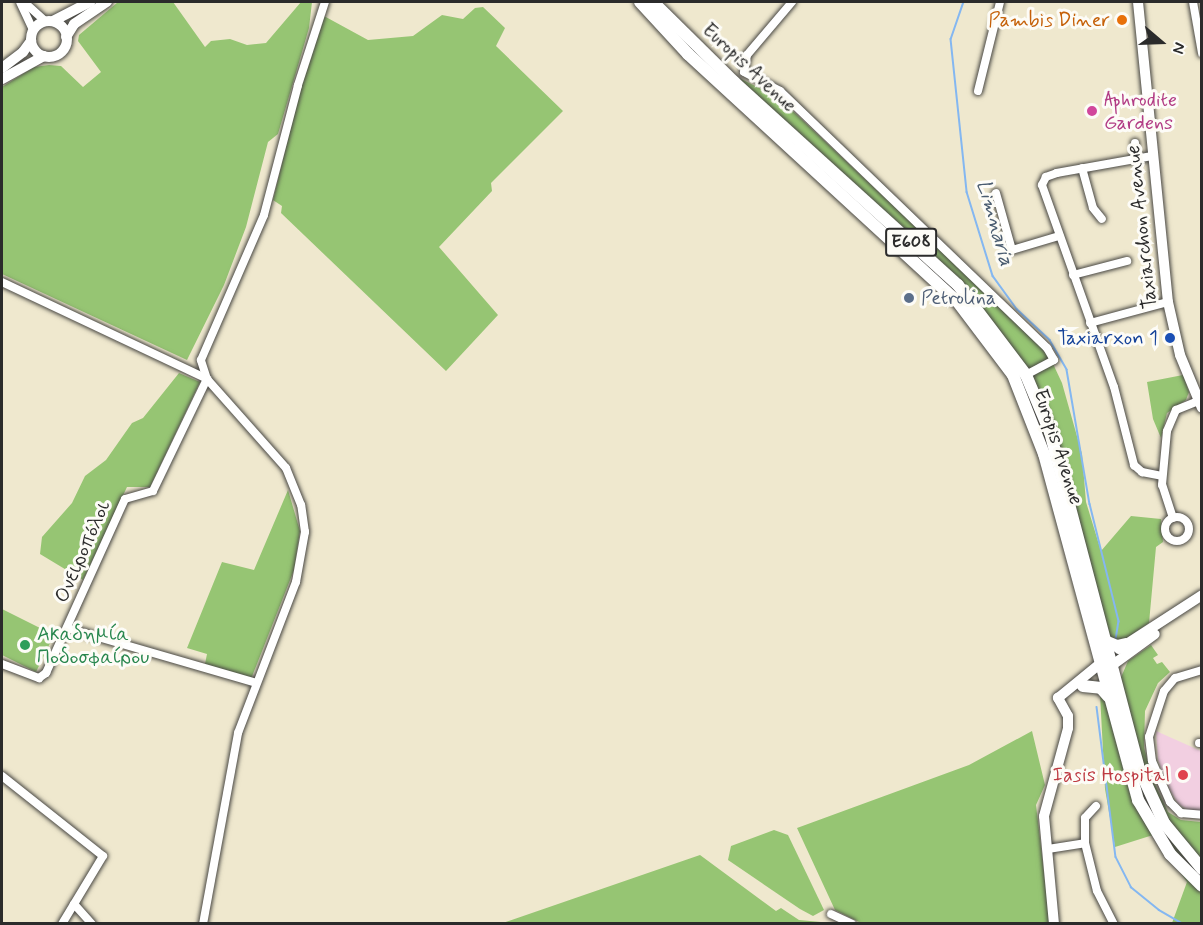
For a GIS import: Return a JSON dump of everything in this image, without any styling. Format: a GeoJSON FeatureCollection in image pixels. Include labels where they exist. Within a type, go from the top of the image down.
{"type":"FeatureCollection","features":[{"type":"Feature","properties":{"kind":"highway","name":"Europis Avenue"},"geometry":{"type":"LineString","coordinates":[[640,2],[696,61],[957,301],[992,344],[1013,375],[1044,454],[1105,665],[1148,793],[1164,823],[1202,869]]}},
{"type":"Feature","properties":{"kind":"highway","name":"Europis Avenue"},"geometry":{"type":"LineString","coordinates":[[653,2],[726,74],[958,285],[1026,375],[1050,432],[1105,641],[1108,697],[1138,800],[1170,854],[1202,886]]}},
{"type":"Feature","properties":{"kind":"highway"},"geometry":{"type":"LineString","coordinates":[[1105,641],[1117,646],[1126,644]]}},
{"type":"Feature","properties":{"kind":"highway"},"geometry":{"type":"LineString","coordinates":[[1083,686],[1101,688],[1108,697]]}},
{"type":"Feature","properties":{"kind":"main road"},"geometry":{"type":"LineString","coordinates":[[2,68],[23,52],[32,35],[49,21],[90,2]]}},
{"type":"Feature","properties":{"kind":"main road"},"geometry":{"type":"LineString","coordinates":[[2,79],[44,56],[60,53],[66,36],[74,24],[107,2]]}},
{"type":"Feature","properties":{"kind":"main road","name":"Taxiarchon Avenue"},"geometry":{"type":"LineString","coordinates":[[1138,2],[1167,302],[1180,355],[1200,404]]}},
{"type":"Feature","properties":{"kind":"main road"},"geometry":{"type":"LineString","coordinates":[[49,21],[62,27],[66,36]]}},
{"type":"Feature","properties":{"kind":"main road"},"geometry":{"type":"LineString","coordinates":[[32,35],[35,51],[44,56]]}},
{"type":"Feature","properties":{"kind":"main road"},"geometry":{"type":"LineString","coordinates":[[1058,698],[1083,686],[1126,644],[1202,595]]}},
{"type":"Feature","properties":{"kind":"main road"},"geometry":{"type":"LineString","coordinates":[[1058,698],[1202,603]]}},
{"type":"Feature","properties":{"kind":"main road"},"geometry":{"type":"LineString","coordinates":[[1054,924],[1045,810],[1068,728],[1068,716],[1058,698]]}},
{"type":"Feature","properties":{"kind":"street"},"geometry":{"type":"LineString","coordinates":[[22,2],[49,21]]}},
{"type":"Feature","properties":{"kind":"street"},"geometry":{"type":"LineString","coordinates":[[22,2],[32,35]]}},
{"type":"Feature","properties":{"kind":"street"},"geometry":{"type":"LineString","coordinates":[[207,380],[201,365],[203,350],[239,278],[264,215],[298,85],[326,2]]}},
{"type":"Feature","properties":{"kind":"street"},"geometry":{"type":"LineString","coordinates":[[792,2],[747,55],[744,72],[780,91],[1047,348],[1054,360],[1026,375]]}},
{"type":"Feature","properties":{"kind":"street"},"geometry":{"type":"LineString","coordinates":[[978,91],[1000,2]]}},
{"type":"Feature","properties":{"kind":"street"},"geometry":{"type":"LineString","coordinates":[[1193,2],[1202,53]]}},
{"type":"Feature","properties":{"kind":"street"},"geometry":{"type":"LineString","coordinates":[[1135,143],[1135,159]]}},
{"type":"Feature","properties":{"kind":"street"},"geometry":{"type":"LineString","coordinates":[[1152,156],[1082,168],[1044,179],[1046,202],[1114,387],[1134,465],[1142,472],[1162,476]]}},
{"type":"Feature","properties":{"kind":"street"},"geometry":{"type":"LineString","coordinates":[[1082,168],[1093,208],[1102,219]]}},
{"type":"Feature","properties":{"kind":"street"},"geometry":{"type":"LineString","coordinates":[[996,193],[1012,250],[1059,236]]}},
{"type":"Feature","properties":{"kind":"street"},"geometry":{"type":"LineString","coordinates":[[1073,275],[1127,261]]}},
{"type":"Feature","properties":{"kind":"street"},"geometry":{"type":"LineString","coordinates":[[2,282],[207,380],[278,456],[292,480],[304,517],[304,550],[296,582],[256,683],[234,752],[203,924]]}},
{"type":"Feature","properties":{"kind":"street"},"geometry":{"type":"LineString","coordinates":[[1090,322],[1167,302]]}},
{"type":"Feature","properties":{"kind":"street"},"geometry":{"type":"LineString","coordinates":[[185,369],[201,365]]}},
{"type":"Feature","properties":{"kind":"street","name":"Ονειροπόλοι"},"geometry":{"type":"LineString","coordinates":[[2,664],[39,678],[67,628],[125,499],[153,491],[207,380]]}},
{"type":"Feature","properties":{"kind":"street"},"geometry":{"type":"LineString","coordinates":[[1173,518],[1165,505],[1162,476],[1167,431],[1176,410],[1200,404]]}},
{"type":"Feature","properties":{"kind":"street"},"geometry":{"type":"LineString","coordinates":[[67,628],[256,683]]}},
{"type":"Feature","properties":{"kind":"street"},"geometry":{"type":"LineString","coordinates":[[1202,670],[1175,678],[1164,691],[1149,737],[1152,761],[1170,802],[1181,813],[1202,815]]}},
{"type":"Feature","properties":{"kind":"street"},"geometry":{"type":"LineString","coordinates":[[2,776],[104,856],[62,924]]}},
{"type":"Feature","properties":{"kind":"street"},"geometry":{"type":"LineString","coordinates":[[1096,806],[1085,818],[1085,843],[1097,891],[1114,924]]}},
{"type":"Feature","properties":{"kind":"street"},"geometry":{"type":"LineString","coordinates":[[1048,849],[1085,843]]}},
{"type":"Feature","properties":{"kind":"street"},"geometry":{"type":"LineString","coordinates":[[74,904],[92,924]]}},
{"type":"Feature","properties":{"kind":"street"},"geometry":{"type":"LineString","coordinates":[[831,914],[852,924]]}},
{"type":"Feature","properties":{"kind":"shaded area","name":"Iasis Hospital"},"geometry":{"type":"Polygon","coordinates":[[[1156,731],[1201,751],[1201,811],[1190,811],[1178,804],[1170,790],[1158,760],[1156,731]]]}},
{"type":"Feature","properties":{"kind":"green space"},"geometry":{"type":"Polygon","coordinates":[[[118,2],[173,2],[205,47],[211,41],[230,39],[247,45],[266,43],[301,2],[312,2],[309,28],[278,134],[268,142],[246,227],[224,285],[187,360],[2,274],[2,87],[34,67],[49,65],[61,66],[83,87],[101,72],[78,41],[79,35],[118,2]]]}},
{"type":"Feature","properties":{"kind":"green space"},"geometry":{"type":"Polygon","coordinates":[[[483,7],[505,28],[496,46],[563,111],[491,183],[492,191],[439,247],[498,315],[446,371],[281,213],[282,206],[273,200],[301,86],[324,16],[368,40],[413,36],[442,15],[463,19],[475,8],[483,7]]]}},
{"type":"Feature","properties":{"kind":"green space"},"geometry":{"type":"Polygon","coordinates":[[[739,78],[778,97],[1047,351],[1062,383],[1082,454],[1086,502],[1101,551],[1131,516],[1161,519],[1163,542],[1156,547],[1149,623],[1118,644],[1109,639],[1037,389],[974,299],[739,78]]]}},
{"type":"Feature","properties":{"kind":"green space"},"geometry":{"type":"Polygon","coordinates":[[[179,373],[200,382],[150,487],[127,487],[83,580],[40,554],[42,537],[72,503],[85,476],[106,460],[132,423],[143,418],[179,373]]]}},
{"type":"Feature","properties":{"kind":"green space"},"geometry":{"type":"Polygon","coordinates":[[[1183,375],[1189,392],[1186,400],[1167,413],[1161,438],[1153,419],[1147,382],[1183,375]]]}},
{"type":"Feature","properties":{"kind":"green space"},"geometry":{"type":"Polygon","coordinates":[[[288,490],[300,531],[294,570],[251,679],[205,664],[207,654],[187,648],[222,562],[254,570],[288,490]]]}},
{"type":"Feature","properties":{"kind":"green space","name":"Ακαδημία Ποδοσφαίρου"},"geometry":{"type":"Polygon","coordinates":[[[2,609],[54,635],[36,672],[2,655],[2,609]]]}},
{"type":"Feature","properties":{"kind":"green space"},"geometry":{"type":"Polygon","coordinates":[[[1151,645],[1158,655],[1153,658],[1157,664],[1162,662],[1170,672],[1158,683],[1145,711],[1144,748],[1153,780],[1168,812],[1181,820],[1201,822],[1201,923],[1172,923],[1187,882],[1153,835],[1115,847],[1105,789],[1100,694],[1119,682],[1128,661],[1151,645]]]}},
{"type":"Feature","properties":{"kind":"green space"},"geometry":{"type":"Polygon","coordinates":[[[1032,731],[1045,785],[1036,805],[1050,923],[863,924],[835,910],[797,828],[969,765],[1032,731]]]}},
{"type":"Feature","properties":{"kind":"green space"},"geometry":{"type":"Polygon","coordinates":[[[774,830],[788,835],[824,910],[813,916],[728,860],[731,846],[774,830]]]}},
{"type":"Feature","properties":{"kind":"green space"},"geometry":{"type":"Polygon","coordinates":[[[700,855],[776,911],[781,908],[799,920],[843,924],[500,924],[700,855]]]}},
{"type":"Feature","properties":{"kind":"waterway","name":"Limnaria"},"geometry":{"type":"LineString","coordinates":[[964,2],[951,39],[967,192],[993,276],[1017,309],[1050,340],[1067,370],[1090,504],[1119,621],[1116,639]]}},
{"type":"Feature","properties":{"kind":"waterway","name":"Limnaria"},"geometry":{"type":"LineString","coordinates":[[1097,707],[1116,857],[1131,887],[1159,910],[1183,924]]}},
{"type":"Feature","properties":{"kind":"place","name":"Pambis Diner"},"geometry":{"type":"Point","coordinates":[1122,20]}},
{"type":"Feature","properties":{"kind":"place","name":"Aphrodite Gardens"},"geometry":{"type":"Point","coordinates":[1092,111]}},
{"type":"Feature","properties":{"kind":"place","name":"Petrolina"},"geometry":{"type":"Point","coordinates":[909,298]}},
{"type":"Feature","properties":{"kind":"place","name":"Taxiarxon 1"},"geometry":{"type":"Point","coordinates":[1170,338]}},
{"type":"Feature","properties":{"kind":"place","name":"Ακαδημία Ποδοσφαίρου"},"geometry":{"type":"Point","coordinates":[25,645]}},
{"type":"Feature","properties":{"kind":"place","name":"Iasis Hospital"},"geometry":{"type":"Point","coordinates":[1183,775]}}]}
